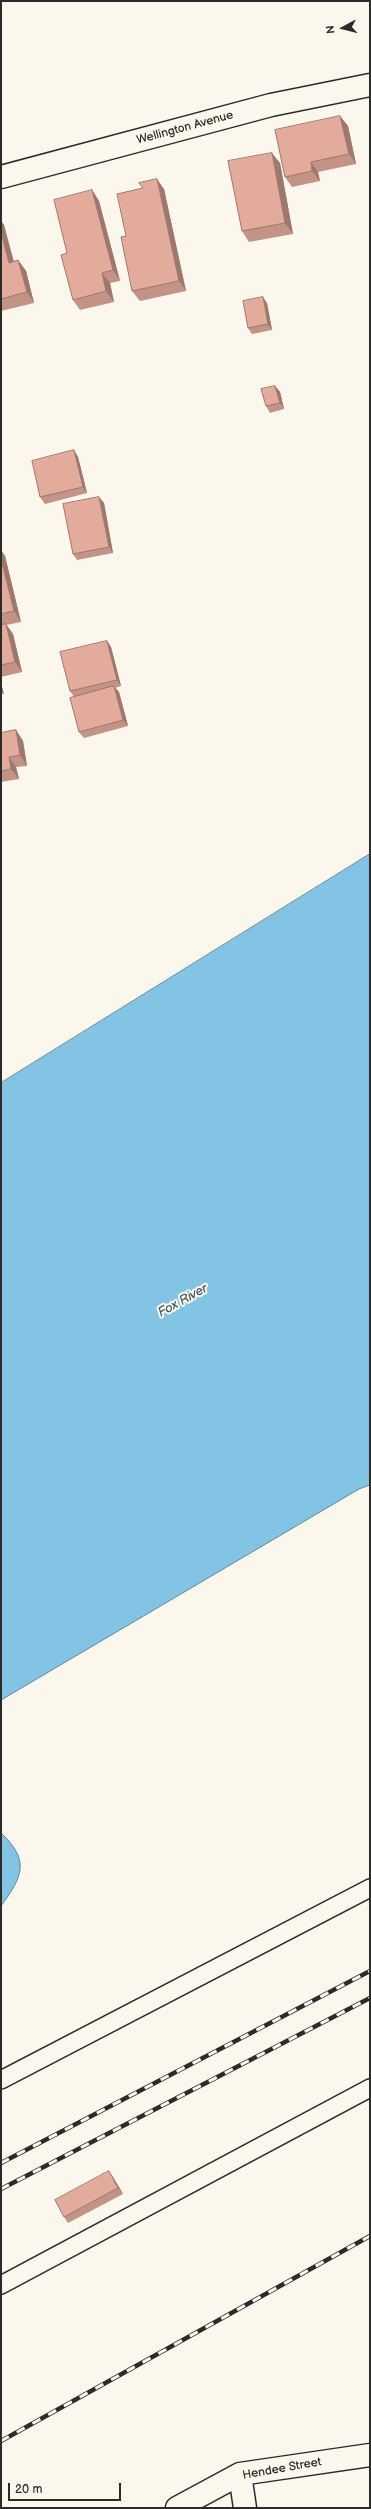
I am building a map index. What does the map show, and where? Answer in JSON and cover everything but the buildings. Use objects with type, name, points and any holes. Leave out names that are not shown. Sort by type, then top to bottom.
[{"type":"street","name":"Wellington Avenue","points":[[1,177],[271,105],[370,85]]},
{"type":"street","name":"Hendee Street","points":[[177,2508],[240,2474],[370,2455]]},
{"type":"street","points":[[240,2474],[244,2508]]},
{"type":"lane","points":[[1,2080],[370,1888]]},
{"type":"lane","points":[[1,2285],[370,2088]]},
{"type":"water","name":"Fox River","points":[[370,854],[370,1485],[359,1489],[1,1700],[1,1083]]},
{"type":"water","points":[[1,1833],[17,1852],[20,1861],[20,1869],[14,1886],[1,1906]]},
{"type":"railway","points":[[1,2163],[370,1971]]},
{"type":"railway","points":[[1,2189],[370,1998]]},
{"type":"railway","points":[[1,2441],[370,2236]]}]
